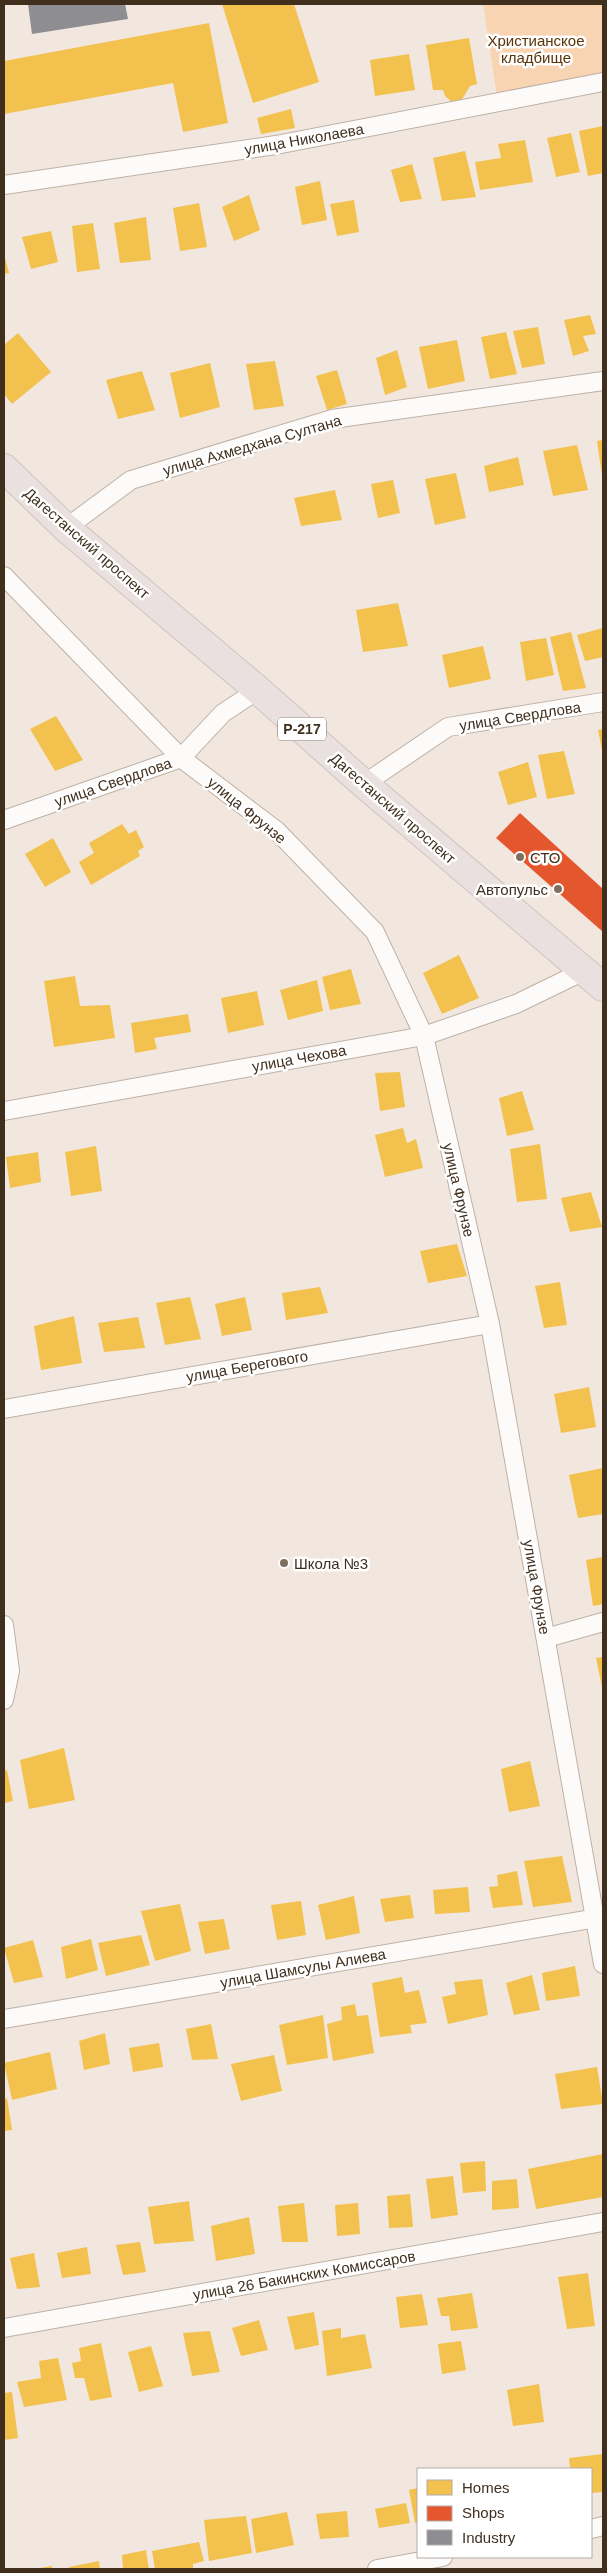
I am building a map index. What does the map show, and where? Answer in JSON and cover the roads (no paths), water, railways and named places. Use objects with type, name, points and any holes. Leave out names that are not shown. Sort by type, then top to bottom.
[{"type":"highway","name":"Дагестанский проспект","points":[[4,468],[66,528],[258,690],[364,784],[594,979]]},
{"type":"street","name":"улица Николаева","points":[[4,186],[276,145],[603,82]]},
{"type":"street","name":"улица Ахмедхана Султана","points":[[66,528],[131,480],[332,419],[603,381]]},
{"type":"street","name":"улица Фрунзе","points":[[4,576],[181,758],[277,831],[375,932],[424,1036],[490,1324],[546,1638],[599,1917],[603,1964]]},
{"type":"street","name":"улица Свердлова","points":[[4,820],[181,758],[223,714],[258,690]]},
{"type":"street","name":"улица Свердлова","points":[[364,784],[448,727],[603,702]]},
{"type":"street","name":"улица Чехова","points":[[4,1111],[424,1036],[594,979]]},
{"type":"street","name":"улица Берегового","points":[[4,1409],[490,1324]]},
{"type":"street","points":[[546,1638],[603,1622]]},
{"type":"street","points":[[4,1625],[10,1671],[4,1700]]},
{"type":"street","name":"улица Шамсулы Алиева","points":[[4,2019],[599,1917]]},
{"type":"street","name":"улица 26 Бакинских Комиссаров","points":[[4,2328],[603,2222]]},
{"type":"street","points":[[377,2569],[438,2558]]},
{"type":"place","name":"СТО","points":[[520,857]]},
{"type":"place","name":"Автопульс","points":[[558,889]]},
{"type":"place","name":"Школа №3","points":[[284,1563]]},
{"type":"park label","name":"Христианское кладбище","points":[[536,48]]}]
